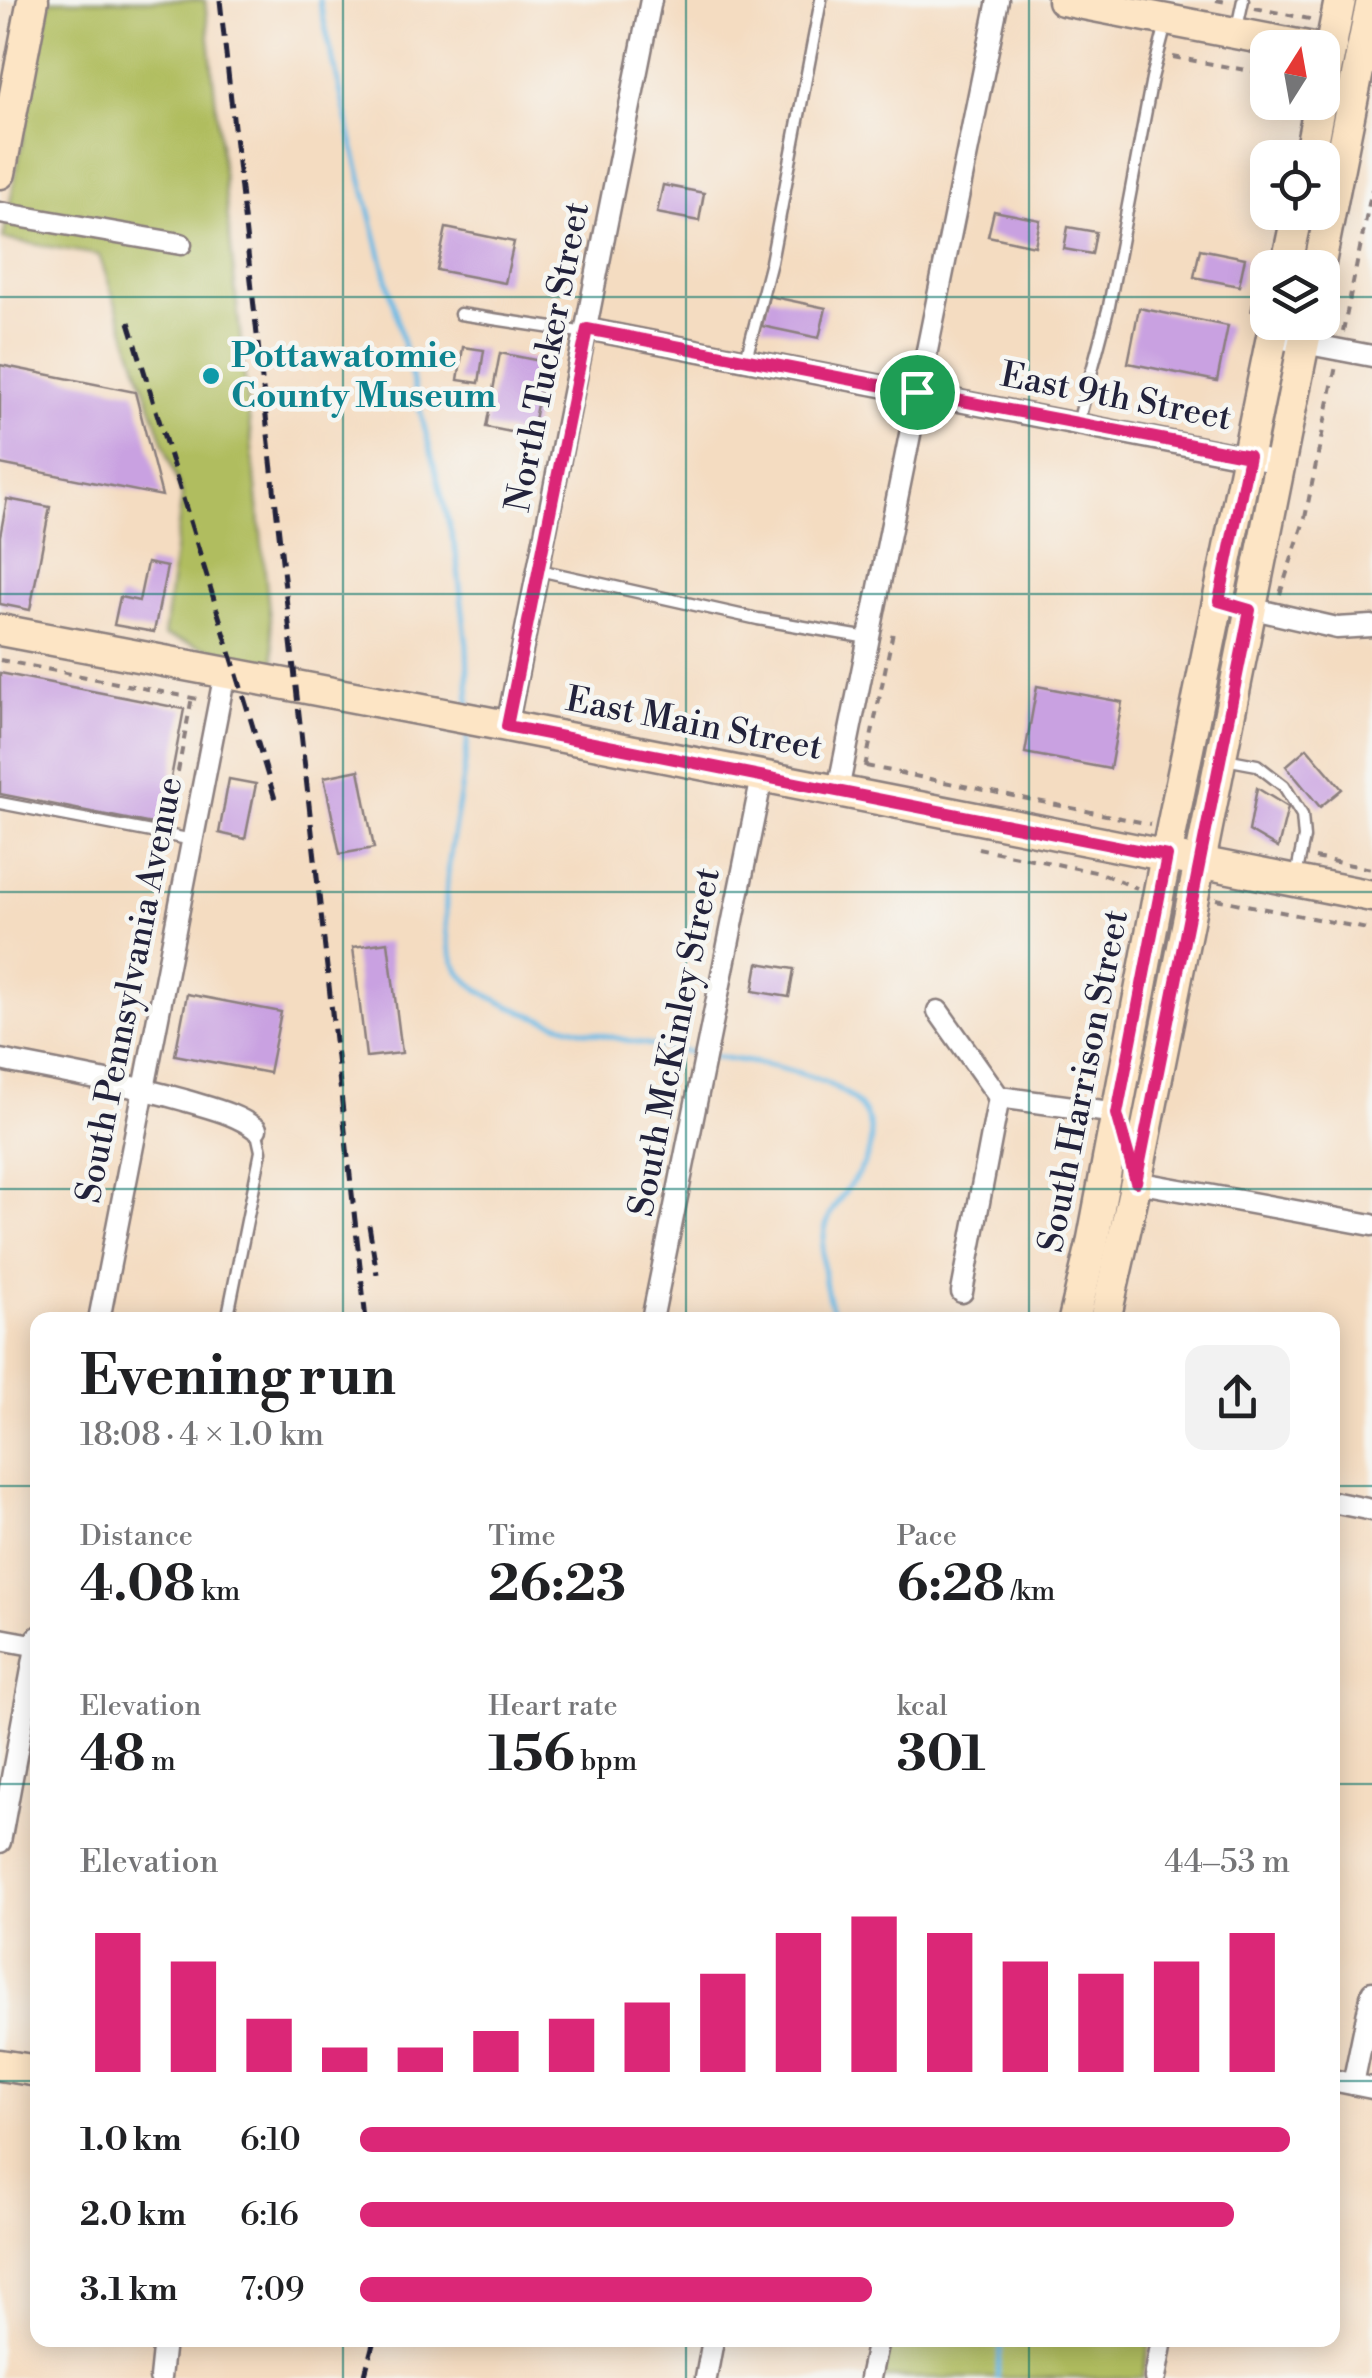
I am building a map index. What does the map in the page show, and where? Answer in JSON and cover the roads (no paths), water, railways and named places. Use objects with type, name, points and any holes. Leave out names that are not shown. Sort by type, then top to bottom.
[{"type":"main road","points":[[2,158],[33,0]]},
{"type":"main road","points":[[1063,0],[1166,13],[1240,13],[1311,30]]},
{"type":"main road","points":[[1323,250],[1367,47],[1372,0]]},
{"type":"main road","points":[[1340,38],[1367,47]]},
{"type":"main road","name":"South Harrison Street","points":[[1076,1312],[1272,340]]},
{"type":"main road","name":"South Harrison Street","points":[[1107,1312],[1305,340]]},
{"type":"main road","name":"East Main Street","points":[[0,630],[205,679],[430,712],[762,776],[854,784],[1170,842],[1199,862],[1298,868],[1372,896]]},
{"type":"main road","points":[[0,2065],[30,2070]]},
{"type":"main road","points":[[0,2086],[30,2089]]},
{"type":"street","name":"North Tucker Street","points":[[503,725],[538,570],[651,0]]},
{"type":"street","points":[[854,784],[868,638],[998,0]]},
{"type":"street","points":[[0,213],[181,244]]},
{"type":"street","name":"East 9th Street","points":[[586,331],[1280,463]]},
{"type":"street","points":[[1326,340],[1372,356]]},
{"type":"street","points":[[1219,601],[1337,628],[1372,626]]},
{"type":"street","name":"South Pennsylvania Avenue","points":[[101,1312],[219,704],[205,679]]},
{"type":"street","name":"South McKinley Street","points":[[654,1312],[762,776]]},
{"type":"street","points":[[938,1011],[999,1096],[1117,1114],[1136,1182],[1372,1225]]},
{"type":"street","points":[[0,1060],[144,1089],[243,1119],[256,1129]]},
{"type":"street","points":[[962,1292],[999,1096]]},
{"type":"street","points":[[1340,1504],[1372,1510]]},
{"type":"street","points":[[0,1640],[30,1642]]},
{"type":"street","points":[[0,1842],[30,1681]]},
{"type":"street","points":[[1353,2084],[1372,1992]]},
{"type":"street","points":[[160,2378],[163,2347]]},
{"type":"street","points":[[706,2378],[713,2347]]},
{"type":"street","points":[[870,2378],[877,2347]]},
{"type":"street","points":[[1155,2378],[1161,2347]]},
{"type":"lane","points":[[746,359],[771,262],[820,0]]},
{"type":"lane","points":[[1078,423],[1109,306],[1166,13]]},
{"type":"lane","points":[[460,314],[586,331]]},
{"type":"lane","points":[[538,570],[758,619],[868,638]]},
{"type":"lane","points":[[1219,758],[1258,765],[1284,786],[1302,816],[1304,838],[1298,868]]},
{"type":"lane","points":[[0,803],[193,840]]},
{"type":"lane","points":[[230,1312],[261,1151],[256,1129]]},
{"type":"waterway","points":[[319,0],[456,552],[467,646],[469,710]]},
{"type":"waterway","points":[[468,731],[446,904],[448,939],[459,971],[503,1004],[535,1016],[607,1036],[700,1054]]},
{"type":"waterway","points":[[711,1056],[761,1064],[819,1080],[844,1092],[862,1109],[870,1130],[867,1157],[833,1210],[823,1241],[824,1276],[833,1312]]},
{"type":"waterway","points":[[997,2378],[1001,2347]]},
{"type":"railway","points":[[220,0],[365,1312]]},
{"type":"railway","points":[[129,322],[275,799]]},
{"type":"railway","points":[[369,1225],[377,1274]]},
{"type":"railway","points":[[364,2378],[372,2347]]},
{"type":"place","name":"Pottawatomie County Museum","points":[[211,376]]}]
